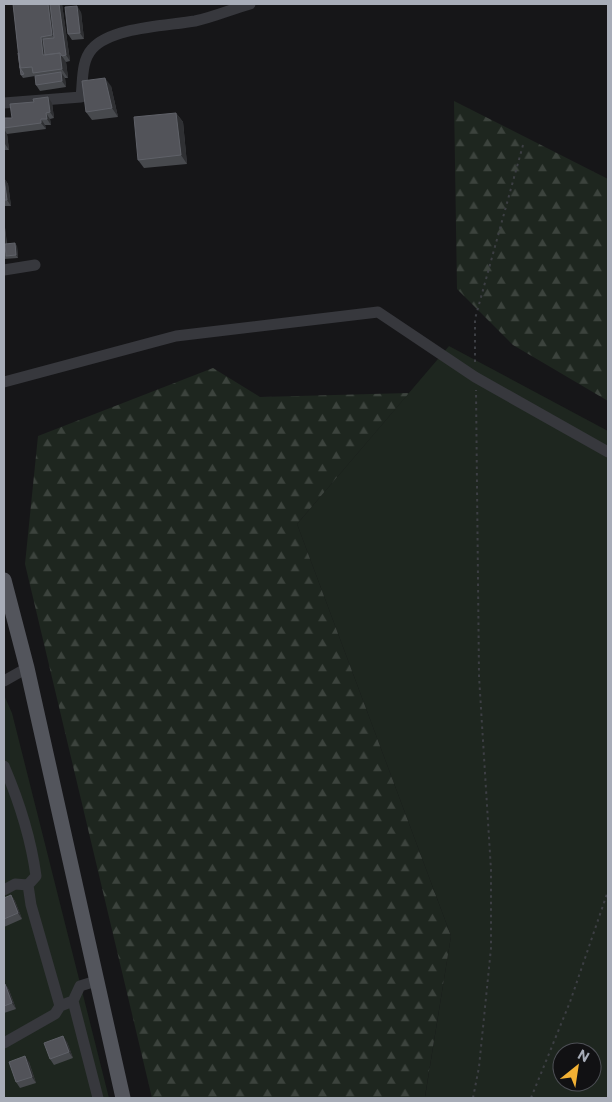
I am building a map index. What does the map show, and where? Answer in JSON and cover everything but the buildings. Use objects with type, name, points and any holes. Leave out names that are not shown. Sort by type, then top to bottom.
[{"type":"main road","points":[[4,580],[26,668],[123,1098]]},
{"type":"street","points":[[4,103],[81,97],[86,57],[93,47],[104,40],[136,30],[196,20],[250,4]]},
{"type":"street","points":[[4,270],[35,266]]},
{"type":"street","points":[[4,382],[176,336],[378,312],[475,377],[608,452]]},
{"type":"street","points":[[4,681],[26,668]]},
{"type":"street","points":[[4,766],[12,785],[33,855],[36,876],[28,885]]},
{"type":"street","points":[[4,890],[15,884],[28,885]]},
{"type":"street","points":[[28,885],[31,905],[60,1006]]},
{"type":"street","points":[[96,981],[80,986],[73,1001],[98,1098]]},
{"type":"street","points":[[4,1043],[55,1014],[60,1006],[73,1001]]},
{"type":"path","points":[[473,1098],[479,1066],[491,948],[491,870],[479,676],[475,319],[523,145]]},
{"type":"path","points":[[531,1098],[570,1002],[608,892]]},
{"type":"green space","points":[[454,101],[608,179],[608,401],[513,345],[457,289]]},
{"type":"green space","points":[[449,346],[608,431],[608,1098],[425,1097],[451,936],[297,524]]},
{"type":"green space","points":[[213,368],[260,397],[409,393],[297,524],[451,936],[425,1096],[429,1098],[152,1098],[25,564],[38,436]]},
{"type":"green space","points":[[4,695],[12,713],[109,1098],[4,1098]]}]
